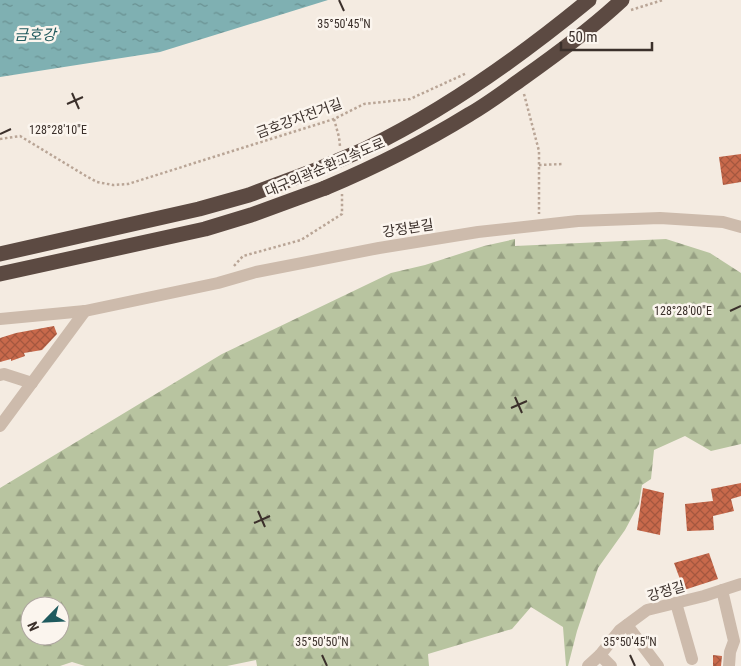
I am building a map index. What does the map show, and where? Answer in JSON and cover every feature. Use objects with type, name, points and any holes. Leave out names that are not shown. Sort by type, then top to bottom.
[{"type":"highway","name":"대구외곽순환고속도로","points":[[0,254],[199,209],[249,195],[321,168],[367,148],[462,94],[517,56],[590,0]]},
{"type":"highway","name":"대구외곽순환고속도로","points":[[0,274],[205,229],[251,215],[368,170],[412,148],[472,113],[548,60],[606,15],[624,6]]},
{"type":"street","name":"강정본길","points":[[0,318],[85,311],[218,283],[256,272],[379,248],[478,232],[578,221],[660,218],[723,222],[741,227]]},
{"type":"street","points":[[0,426],[85,311]]},
{"type":"street","points":[[0,375],[4,374],[32,383]]},
{"type":"street","name":"강정길","points":[[588,666],[602,661],[620,630],[647,610],[741,584]]},
{"type":"street","points":[[722,590],[734,641],[730,652],[729,666]]},
{"type":"street","points":[[676,603],[692,658]]},
{"type":"street","points":[[627,625],[658,666]]},
{"type":"street","points":[[602,661],[612,666]]},
{"type":"path","points":[[624,6],[663,0]]},
{"type":"path","name":"금호강자전거길","points":[[0,139],[20,136],[98,182],[113,185],[128,184],[334,119],[364,104],[410,99],[471,71]]},
{"type":"path","points":[[524,94],[539,151],[539,225]]},
{"type":"path","points":[[334,119],[340,146]]},
{"type":"path","points":[[539,165],[563,164]]},
{"type":"path","points":[[218,283],[243,256],[301,240],[342,214],[342,194]]},
{"type":"green space","points":[[515,239],[515,246],[666,239],[710,253],[741,273],[741,444],[711,451],[685,436],[654,450],[651,479],[642,485],[639,504],[625,530],[598,568],[577,631],[568,666],[566,666],[563,627],[531,607],[512,629],[428,654],[429,666],[257,666],[256,660],[227,666],[85,666],[72,662],[60,666],[0,666],[0,488],[222,354],[391,273],[425,265],[484,246]]},
{"type":"water","name":"금호강","points":[[0,0],[328,0],[160,52],[0,77]]},
{"type":"building","points":[[741,154],[741,182],[723,185],[719,157]]},
{"type":"building","points":[[54,326],[57,334],[42,350],[24,353],[25,356],[11,361],[11,359],[0,362],[0,338]]},
{"type":"building","points":[[741,483],[741,496],[731,499],[734,511],[713,516],[714,530],[687,531],[685,504],[713,501],[711,489]]},
{"type":"building","points":[[643,488],[664,493],[660,535],[637,530]]},
{"type":"building","points":[[709,553],[718,579],[684,590],[674,563]]},
{"type":"building","points":[[713,655],[722,656],[721,666],[713,666]]}]
